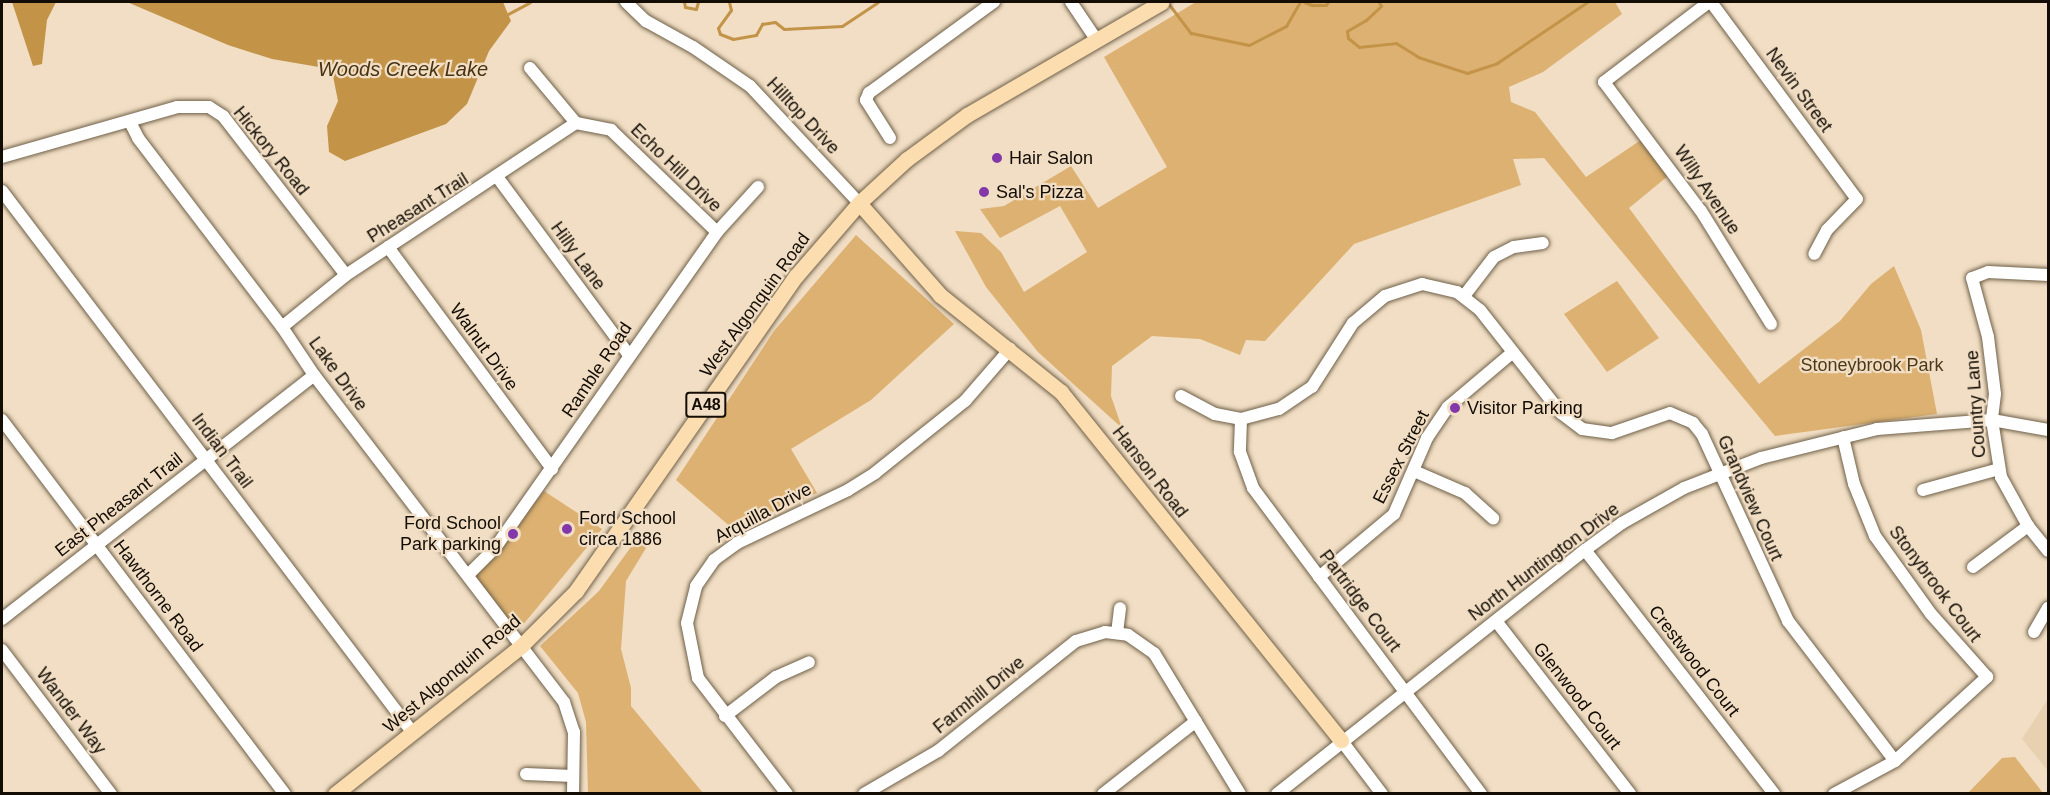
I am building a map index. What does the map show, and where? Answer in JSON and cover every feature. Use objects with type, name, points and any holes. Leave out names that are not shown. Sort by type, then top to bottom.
[{"type":"main road","name":"West Algonquin Road","points":[[335,794],[522,645],[588,575],[796,276],[859,203],[907,159],[967,115],[1162,2]]},
{"type":"main road","name":"Hanson Road","points":[[859,203],[940,295],[1060,392],[1341,740]]},
{"type":"street","name":"Hilltop Drive","points":[[626,2],[646,21],[701,52],[750,86],[773,107],[859,203]]},
{"type":"street","points":[[890,138],[866,100],[869,93],[994,2]]},
{"type":"street","points":[[1071,2],[1096,39]]},
{"type":"street","name":"Willy Avenue","points":[[1710,2],[1604,82],[1688,193],[1771,324]]},
{"type":"street","name":"Nevin Street","points":[[1710,2],[1857,199],[1827,230],[1814,254]]},
{"type":"street","points":[[530,68],[576,123]]},
{"type":"street","name":"Hickory Road","points":[[2,157],[177,107],[209,107],[223,116],[346,275]]},
{"type":"street","name":"Lake Drive","points":[[130,122],[138,138],[282,327],[314,375],[564,702],[574,732],[573,794]]},
{"type":"street","name":"Pheasant Trail","points":[[282,327],[346,275],[498,178],[576,123]]},
{"type":"street","name":"Echo Hill Drive","points":[[576,123],[611,130],[717,231]]},
{"type":"street","name":"Hilly Lane","points":[[498,178],[629,355]]},
{"type":"street","name":"Ramble Road","points":[[468,575],[495,548],[717,231],[758,186]]},
{"type":"street","name":"Indian Trail","points":[[2,191],[413,733]]},
{"type":"street","points":[[1464,296],[1494,257],[1514,247],[1543,243]]},
{"type":"street","name":"Walnut Drive","points":[[388,247],[552,469]]},
{"type":"street","name":"Country Lane","points":[[2046,543],[2028,526],[1999,469],[1992,420],[1995,393],[1989,337],[1972,278],[1988,272],[2049,275]]},
{"type":"street","name":"Grandview Court","points":[[1180,396],[1215,414],[1241,419],[1279,409],[1305,394],[1353,323],[1385,296],[1422,284],[1441,286],[1464,296],[1574,425],[1591,432],[1612,433],[1655,415],[1670,413],[1684,417],[1702,434],[1788,621],[1895,761]]},
{"type":"street","name":"Arquilla Drive","points":[[787,794],[698,678],[687,633],[696,586],[714,560],[737,543],[848,490],[875,472],[965,401],[1010,350]]},
{"type":"street","name":"Essex Street","points":[[1319,577],[1394,514],[1427,438],[1448,407],[1513,352]]},
{"type":"street","name":"East Pheasant Trail","points":[[2,619],[314,375]]},
{"type":"street","name":"Partridge Court","points":[[1241,419],[1240,452],[1253,488],[1319,577],[1356,622],[1403,691],[1480,794]]},
{"type":"street","name":"Hawthorne Road","points":[[2,420],[285,794]]},
{"type":"street","name":"North Huntington Drive","points":[[1277,794],[1403,691],[1622,523],[1718,473],[1877,429],[1992,420],[2049,430]]},
{"type":"street","name":"Stonybrook Court","points":[[1843,437],[1854,484],[1875,536],[1934,618],[1987,677],[1895,761]]},
{"type":"street","points":[[1923,490],[1999,469]]},
{"type":"street","points":[[1414,471],[1465,493],[1493,518]]},
{"type":"street","points":[[1973,567],[2028,526]]},
{"type":"street","name":"Crestwood Court","points":[[1585,550],[1774,794]]},
{"type":"street","points":[[1120,608],[1117,633],[1137,640],[1154,653],[1240,794]]},
{"type":"street","points":[[2034,632],[2049,608]]},
{"type":"street","name":"Glenwood Court","points":[[1496,621],[1630,794]]},
{"type":"street","name":"Farmhill Drive","points":[[864,794],[938,751],[1076,641],[1095,634],[1117,633]]},
{"type":"street","name":"Wander Way","points":[[2,650],[111,794]]},
{"type":"street","points":[[725,716],[776,677],[809,662]]},
{"type":"street","points":[[1102,794],[1196,721]]},
{"type":"street","name":"Hanson Road","points":[[1341,740],[1382,794]]},
{"type":"street","points":[[1834,794],[1895,761]]},
{"type":"street","points":[[526,774],[573,776]]},
{"type":"shaded area","points":[[2048,699],[2048,771],[2022,739]]},
{"type":"green space","name":"Stoneybrook Park","points":[[1196,2],[1615,2],[1622,14],[1543,72],[1509,87],[1511,102],[1535,112],[1586,177],[1641,140],[1668,176],[1629,208],[1759,384],[1840,321],[1871,284],[1894,266],[1921,330],[1937,414],[1775,436],[1544,158],[1513,159],[1521,185],[1354,244],[1265,341],[1246,340],[1240,355],[1200,339],[1152,336],[1112,366],[1111,396],[1122,428],[1038,352],[986,287],[955,231],[981,233],[1001,252],[1024,292],[1087,252],[1060,206],[1000,238],[980,209],[1004,206],[1071,166],[1098,208],[1167,167],[1104,57]]},
{"type":"green space","points":[[856,235],[954,324],[871,400],[791,449],[817,493],[733,529],[676,480],[774,331]]},
{"type":"green space","points":[[1617,281],[1659,338],[1607,372],[1564,314]]},
{"type":"green space","points":[[544,491],[602,529],[522,626],[512,625],[475,577]]},
{"type":"green space","points":[[636,540],[646,548],[626,581],[621,649],[631,688],[631,706],[703,793],[588,793],[586,722],[578,693],[540,646],[599,591]]},
{"type":"green space","points":[[2015,757],[2043,793],[1968,793],[2002,758]]},
{"type":"water","points":[[12,2],[56,2],[47,20],[42,64],[33,66]]},
{"type":"water","name":"Woods Creek Lake","points":[[127,2],[503,2],[511,21],[489,51],[467,104],[446,124],[345,161],[329,152],[327,126],[338,101],[333,76],[319,67],[272,59],[228,45]]},
{"type":"waterway","points":[[506,15],[530,2]]},
{"type":"waterway","points":[[684,2],[685,7],[696,9],[698,2]]},
{"type":"waterway","points":[[729,2],[731,10],[718,28],[720,34],[733,39],[756,35],[762,24],[775,22],[784,29],[842,26],[878,2]]},
{"type":"waterway","points":[[1168,3],[1191,33],[1249,45],[1286,26],[1300,2]]},
{"type":"waterway","points":[[1304,2],[1312,5],[1326,5],[1328,2]]},
{"type":"waterway","points":[[1379,2],[1381,6],[1366,20],[1347,31],[1348,38],[1359,47],[1396,43],[1418,57],[1467,73],[1497,63],[1587,2]]},
{"type":"place","name":"Hair Salon","points":[[997,158]]},
{"type":"place","name":"Sal's Pizza","points":[[984,192]]},
{"type":"place","name":"Visitor Parking","points":[[1455,408]]},
{"type":"place","name":"Ford School circa 1886","points":[[567,529]]},
{"type":"place","name":"Ford School Park parking","points":[[513,534]]}]
